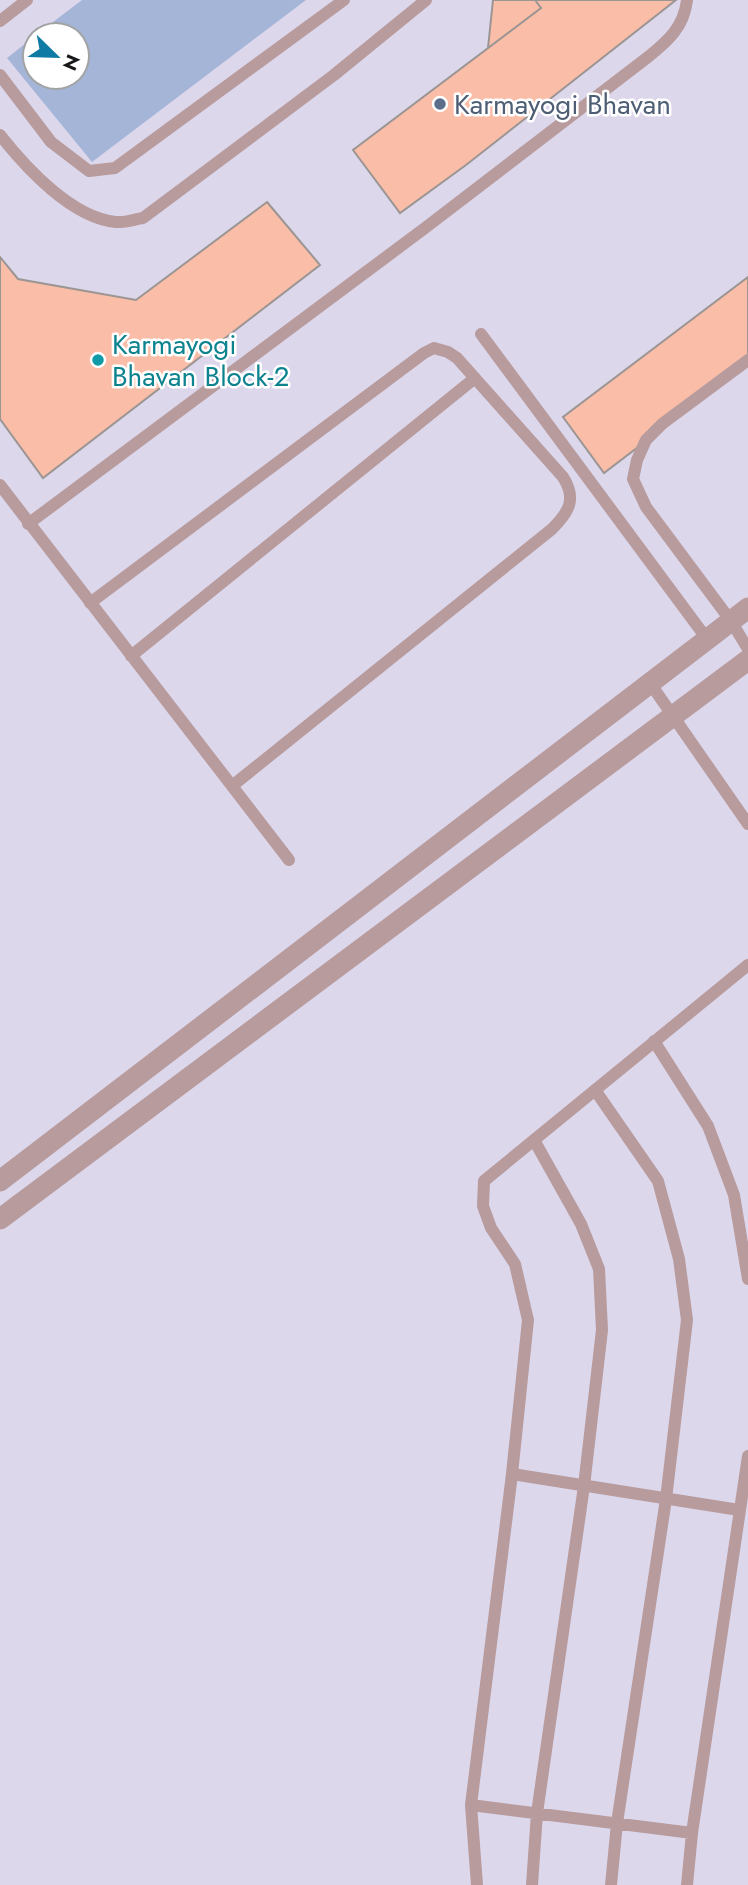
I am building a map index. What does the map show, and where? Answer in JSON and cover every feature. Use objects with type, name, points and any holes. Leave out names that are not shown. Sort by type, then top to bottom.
[{"type":"street","points":[[0,1181],[740,615]]},
{"type":"street","points":[[0,1219],[748,660]]},
{"type":"lane","points":[[0,21],[27,0]]},
{"type":"lane","points":[[0,75],[51,142],[89,171],[115,167],[344,0]]},
{"type":"lane","points":[[0,135],[38,177],[66,201],[92,216],[118,222],[143,218],[334,75],[426,0]]},
{"type":"lane","points":[[28,524],[425,228],[672,38],[686,15],[687,0]]},
{"type":"lane","points":[[481,334],[706,639]]},
{"type":"lane","points":[[90,604],[434,348],[457,358],[563,477],[570,488],[571,502],[565,516],[232,786]]},
{"type":"lane","points":[[748,360],[662,424],[646,440],[637,460],[633,480],[646,507],[740,615],[748,649]]},
{"type":"lane","points":[[131,656],[475,378]]},
{"type":"lane","points":[[0,485],[289,860]]},
{"type":"lane","points":[[650,683],[748,824]]},
{"type":"lane","points":[[477,1885],[471,1805],[528,1320],[515,1264],[491,1228],[483,1206],[485,1181],[748,965]]},
{"type":"lane","points":[[654,1041],[708,1126],[734,1195],[748,1279]]},
{"type":"lane","points":[[595,1090],[658,1181],[679,1259],[687,1320],[666,1499],[617,1823],[611,1885]]},
{"type":"lane","points":[[532,1885],[537,1813],[584,1486],[603,1330],[599,1269],[582,1224],[534,1140]]},
{"type":"lane","points":[[687,1885],[692,1833],[748,1456]]},
{"type":"lane","points":[[512,1474],[739,1510]]},
{"type":"lane","points":[[471,1805],[692,1833]]},
{"type":"shaded area","points":[[0,0],[748,0],[748,1885],[0,1885]]},
{"type":"shaded area","points":[[82,0],[306,0],[92,162],[34,91],[91,91],[91,21],[54,21]]},
{"type":"shaded area","points":[[21,47],[21,75],[7,58]]},
{"type":"building","points":[[493,0],[535,0],[541,8],[488,48]]},
{"type":"building","points":[[535,0],[676,0],[466,165],[400,213],[353,150],[541,8]]},
{"type":"building","name":"Karmayogi Bhavan Block-2","points":[[267,202],[320,265],[43,478],[0,419],[0,257],[18,279],[136,300]]},
{"type":"building","points":[[748,277],[748,363],[604,473],[563,417]]},
{"type":"place","name":"Karmayogi Bhavan","points":[[440,104]]},
{"type":"place","name":"Karmayogi Bhavan Block-2","points":[[98,360]]}]
